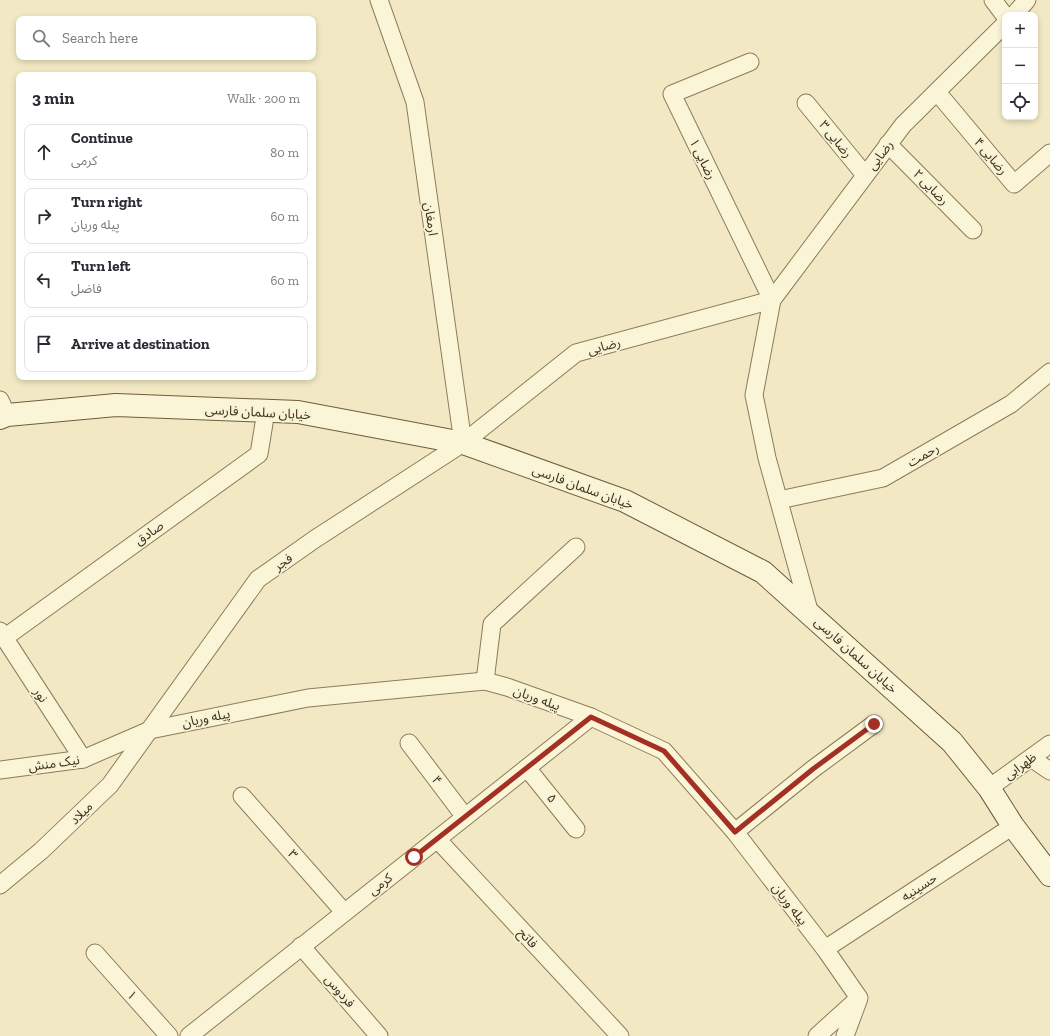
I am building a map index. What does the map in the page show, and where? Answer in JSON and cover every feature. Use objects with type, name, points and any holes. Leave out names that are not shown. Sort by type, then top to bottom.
[{"type":"main road","name":"خیابان سلمان فارسی","points":[[2,411],[116,405],[298,412],[463,443],[625,501],[763,572],[952,742],[989,788],[1013,826],[1050,875]]},
{"type":"street","name":"ارمغان","points":[[379,0],[415,102],[463,443]]},
{"type":"street","points":[[993,0],[1002,12]]},
{"type":"street","points":[[1017,12],[1028,0]]},
{"type":"street","name":"رضایی","points":[[810,614],[779,500],[754,395],[772,300],[902,125],[1002,27]]},
{"type":"street","name":"رضایی ۱","points":[[750,62],[672,94],[772,300]]},
{"type":"street","name":"رضایی ۴","points":[[937,92],[1014,184],[1050,153]]},
{"type":"street","name":"رضایی ۳","points":[[806,103],[865,175]]},
{"type":"street","name":"رضایی ۲","points":[[888,144],[973,230]]},
{"type":"street","name":"رضایی","points":[[463,443],[576,353],[772,300]]},
{"type":"street","name":"رحمت","points":[[779,500],[884,478],[1011,404],[1050,372]]},
{"type":"street","name":"صادق","points":[[2,634],[260,454],[266,411]]},
{"type":"street","name":"فجر","points":[[150,730],[258,579],[315,539],[463,443]]},
{"type":"street","points":[[485,681],[492,624],[576,547]]},
{"type":"street","name":"نور","points":[[2,634],[83,759]]},
{"type":"street","name":"پیله وریان","points":[[150,730],[308,698],[485,681],[507,687],[591,717],[664,751],[735,832],[825,949],[860,998]]},
{"type":"street","name":"کرمی","points":[[189,1036],[591,717]]},
{"type":"street","points":[[735,832],[813,769],[874,724]]},
{"type":"street","name":"نیک منش","points":[[0,770],[83,759],[150,730]]},
{"type":"street","name":"میلاد","points":[[0,885],[41,851],[110,785],[150,730]]},
{"type":"street","name":"۴","points":[[409,743],[465,817]]},
{"type":"street","name":"ظهرابی","points":[[989,788],[1050,744]]},
{"type":"street","points":[[1031,758],[1050,771]]},
{"type":"street","name":"۵","points":[[527,768],[576,829]]},
{"type":"street","name":"۳","points":[[242,796],[344,912]]},
{"type":"street","name":"حسینیه","points":[[825,949],[1013,826]]},
{"type":"street","name":"فاتح","points":[[436,839],[620,1036]]},
{"type":"street","name":"فردوس","points":[[301,946],[379,1036]]},
{"type":"street","name":"۱","points":[[95,953],[169,1036]]},
{"type":"street","points":[[817,1036],[860,998]]},
{"type":"street","points":[[845,1036],[860,998]]},
{"type":"route","points":[[414,857],[591,717],[664,751],[735,832],[813,769],[874,724]]}]
